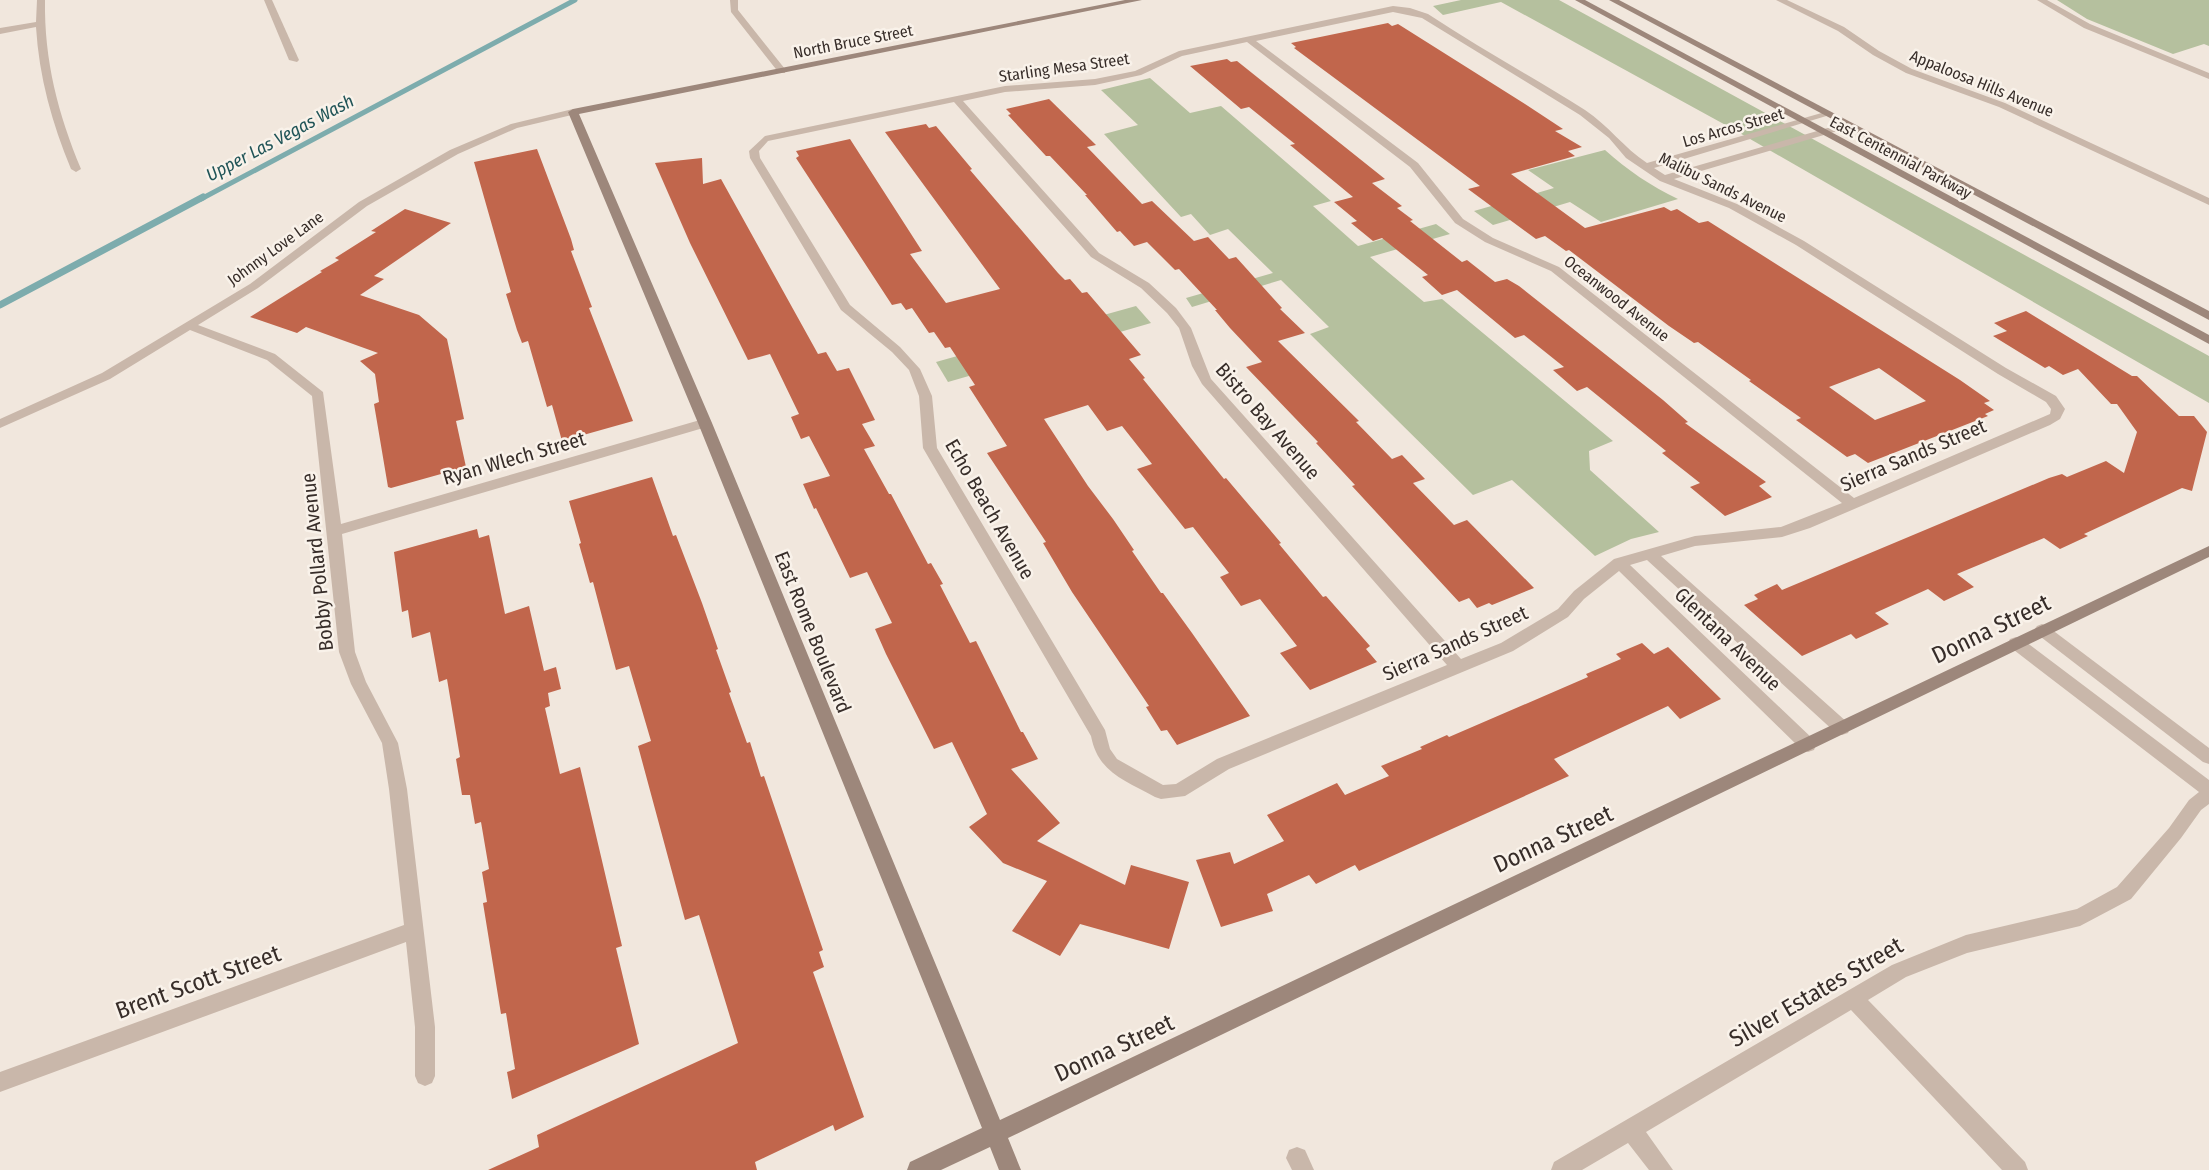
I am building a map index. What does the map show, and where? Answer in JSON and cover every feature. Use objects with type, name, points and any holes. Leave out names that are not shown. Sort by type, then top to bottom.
[{"type":"street","points":[[41,0],[43,60],[51,99],[65,144],[76,169]]},
{"type":"street","points":[[268,0],[294,60]]},
{"type":"street","points":[[734,0],[734,10],[782,71]]},
{"type":"street","name":"North Bruce Street","points":[[573,112],[1138,0]]},
{"type":"street","name":"East Centennial Parkway","points":[[1580,0],[2209,340]]},
{"type":"street","name":"East Centennial Parkway","points":[[1613,0],[2209,316]]},
{"type":"street","name":"Appaloosa Hills Avenue","points":[[1780,0],[1841,29],[1876,53],[1909,71],[2002,105],[2209,202]]},
{"type":"street","points":[[2041,0],[2087,26],[2209,76]]},
{"type":"street","name":"Starling Mesa Street","points":[[758,144],[765,140],[1005,89],[1095,82],[1138,73],[1179,54],[1384,10],[1408,10]]},
{"type":"street","name":"Malibu Sands Avenue","points":[[1408,10],[1428,17],[1434,23],[1583,113],[1602,127],[1630,156],[1664,179],[1733,206],[1791,238],[2002,371],[2051,399],[2058,409]]},
{"type":"street","points":[[0,31],[40,24]]},
{"type":"street","name":"Oceanwood Avenue","points":[[1248,39],[1414,165],[1459,221],[1489,240],[1555,269],[1852,503]]},
{"type":"street","name":"Bistro Bay Avenue","points":[[957,100],[1095,255],[1108,266],[1141,283],[1179,319],[1188,333],[1193,345],[1194,358],[1206,381],[1458,667]]},
{"type":"street","name":"Johnny Love Lane","points":[[0,424],[88,385],[190,326],[274,272],[363,204],[434,163],[482,138],[537,119],[573,112]]},
{"type":"street","name":"East Rome Boulevard","points":[[573,112],[705,423],[1010,1170]]},
{"type":"street","name":"Los Arcos Street","points":[[1645,167],[1828,114]]},
{"type":"street","name":"Los Arcos Street","points":[[1664,179],[1848,125]]},
{"type":"street","name":"Echo Beach Avenue","points":[[758,144],[754,151],[755,158],[845,307],[905,359],[920,378],[929,413],[930,448],[1099,735],[1102,750],[1111,764],[1127,775]]},
{"type":"street","name":"Bobby Pollard Avenue","points":[[190,326],[272,357],[318,395],[346,652],[359,684],[390,743],[398,789],[426,1027],[425,1076]]},
{"type":"street","name":"Sierra Sands Street","points":[[1127,775],[1161,792],[1179,791],[1223,764],[1507,647],[1563,614],[1579,595],[1619,563],[1695,541],[1782,532],[2045,422],[2055,416],[2058,409]]},
{"type":"street","name":"Ryan Wlech Street","points":[[334,531],[705,423]]},
{"type":"street","name":"Donna Street","points":[[918,1170],[2209,551]]},
{"type":"street","name":"Glentana Avenue","points":[[1650,555],[1842,728]]},
{"type":"street","name":"Glentana Avenue","points":[[1619,563],[1808,745]]},
{"type":"street","points":[[2042,630],[2209,757]]},
{"type":"street","points":[[2016,643],[2209,792]]},
{"type":"street","points":[[2119,723],[2144,708]]},
{"type":"street","name":"Silver Estates Street","points":[[1562,1170],[1899,971],[1966,944],[2080,917],[2124,893],[2175,833],[2195,805],[2209,792]]},
{"type":"street","name":"Brent Scott Street","points":[[0,1082],[414,930]]},
{"type":"street","points":[[1853,998],[2017,1170]]},
{"type":"street","points":[[1630,1129],[1662,1170]]},
{"type":"green space","points":[[1461,0],[1559,0],[2209,356],[2209,403],[1731,128],[1501,2],[1443,15],[1433,6]]},
{"type":"green space","points":[[2057,0],[2209,0],[2209,46],[2204,44],[2173,54],[2087,19]]},
{"type":"green space","points":[[1150,78],[1190,113],[1221,106],[1331,201],[1313,206],[1358,246],[1436,224],[1450,234],[1370,257],[1424,302],[1442,299],[1613,441],[1589,451],[1590,470],[1659,532],[1631,539],[1595,556],[1512,480],[1473,495],[1310,334],[1329,327],[1281,280],[1192,307],[1186,298],[1273,273],[1228,229],[1210,235],[1191,214],[1181,217],[1104,134],[1138,125],[1101,90]]},
{"type":"green space","points":[[1605,150],[1640,177],[1678,199],[1601,222],[1570,202],[1493,225],[1474,211],[1554,188],[1528,170]]},
{"type":"green space","points":[[1136,306],[1151,323],[948,382],[936,362]]},
{"type":"building","points":[[1388,23],[1392,26],[1398,24],[1563,129],[1555,131],[1582,147],[1568,151],[1575,156],[1511,174],[1585,228],[1664,207],[1671,211],[1677,209],[1699,223],[1708,221],[1960,380],[1990,401],[1984,403],[1994,410],[1985,414],[1988,416],[1868,463],[1855,454],[1847,457],[1796,420],[1801,418],[1749,381],[1751,380],[1698,342],[1694,343],[1669,326],[1569,250],[1566,251],[1545,236],[1536,239],[1468,189],[1480,186],[1294,48],[1296,47],[1291,43]],"holes":[[[1879,368],[1926,401],[1875,420],[1829,387]]]},
{"type":"building","points":[[1227,59],[1231,62],[1237,61],[1385,179],[1372,183],[1402,206],[1397,208],[1413,220],[1410,221],[1462,262],[1467,260],[1495,282],[1507,279],[1519,286],[1663,400],[1688,422],[1685,423],[1766,482],[1759,486],[1772,497],[1725,516],[1690,487],[1700,483],[1662,453],[1666,451],[1587,387],[1577,391],[1553,370],[1564,367],[1524,335],[1515,338],[1457,290],[1442,295],[1422,277],[1428,275],[1382,238],[1373,241],[1351,223],[1357,221],[1334,202],[1353,197],[1290,145],[1295,144],[1249,107],[1241,109],[1190,66]]},
{"type":"building","points":[[1049,99],[1096,145],[1087,147],[1142,204],[1152,201],[1194,241],[1208,237],[1229,259],[1236,257],[1282,308],[1280,309],[1305,333],[1278,341],[1359,421],[1356,422],[1392,459],[1402,455],[1425,479],[1413,483],[1454,525],[1467,520],[1534,588],[1492,605],[1489,603],[1477,608],[1469,598],[1459,602],[1352,486],[1355,485],[1316,443],[1318,442],[1246,367],[1262,362],[1215,310],[1217,310],[1179,269],[1175,270],[1147,242],[1134,246],[1120,231],[1117,232],[1085,195],[1087,195],[1008,115],[1011,114],[1006,109]]},
{"type":"building","points":[[926,124],[929,128],[936,126],[972,169],[970,170],[1058,273],[1065,280],[1070,279],[1082,293],[1087,292],[1141,355],[1129,359],[1145,378],[1143,379],[1224,479],[1226,478],[1281,543],[1279,544],[1323,597],[1326,596],[1370,646],[1366,649],[1377,662],[1310,690],[1280,653],[1297,646],[1260,599],[1241,606],[1220,577],[1229,573],[1193,527],[1185,529],[1137,469],[1152,464],[1122,426],[1107,431],[1088,405],[1044,419],[1161,593],[1250,716],[1177,745],[1167,730],[1161,731],[1146,707],[1149,706],[1072,592],[1043,543],[1046,542],[987,453],[1007,446],[969,387],[975,385],[950,347],[945,348],[934,332],[929,333],[912,308],[906,310],[901,303],[892,305],[796,158],[799,156],[796,151],[850,139],[922,251],[910,254],[946,303],[1000,289],[885,132]]},
{"type":"building","points":[[537,149],[571,239],[574,250],[571,251],[592,307],[589,308],[633,421],[562,441],[552,405],[547,407],[528,341],[522,343],[517,330],[506,294],[511,292],[474,162]]},
{"type":"building","points":[[702,158],[703,184],[721,179],[818,354],[826,352],[837,371],[849,368],[875,420],[862,424],[875,446],[864,449],[928,564],[931,563],[943,584],[940,585],[970,643],[976,641],[1021,732],[1038,759],[1011,769],[1060,823],[1037,841],[1125,885],[1131,865],[1189,882],[1169,949],[1080,924],[1060,956],[1012,931],[1047,881],[1003,863],[969,827],[987,814],[952,742],[934,749],[875,629],[892,623],[867,572],[850,578],[816,508],[814,509],[803,484],[830,476],[809,436],[801,439],[791,417],[799,414],[770,354],[748,360],[690,243],[655,163]]},
{"type":"building","points":[[405,209],[451,223],[374,276],[384,279],[360,295],[419,315],[447,339],[464,419],[456,421],[466,467],[391,488],[388,487],[374,404],[379,402],[375,374],[360,361],[378,353],[306,327],[297,333],[250,317],[322,272],[320,271],[339,260],[335,258],[376,232],[371,231]]},
{"type":"building","points":[[2026,311],[2132,376],[2137,376],[2179,416],[2194,416],[2207,432],[2192,491],[2182,488],[2084,534],[2088,536],[2060,549],[2044,538],[1957,574],[1974,587],[1944,601],[1928,589],[1875,613],[1889,624],[1856,639],[1851,634],[1802,656],[1744,605],[1758,599],[1754,595],[1777,584],[1782,590],[2049,478],[2062,474],[2067,477],[2106,461],[2124,473],[2137,432],[2117,404],[2111,404],[2078,369],[2063,375],[2049,366],[2045,368],[1993,336],[2007,331],[1994,323]]},
{"type":"building","points":[[652,477],[673,536],[676,535],[702,603],[731,692],[729,693],[747,743],[750,742],[761,777],[764,776],[823,950],[819,952],[824,967],[813,972],[864,1117],[835,1131],[833,1125],[755,1162],[757,1170],[488,1170],[539,1147],[537,1135],[738,1043],[699,915],[685,920],[638,746],[651,741],[629,666],[616,670],[593,582],[590,583],[579,544],[581,543],[569,501]]},
{"type":"building","points":[[477,529],[479,538],[489,535],[505,614],[529,606],[544,671],[556,667],[561,689],[548,693],[550,706],[545,708],[560,774],[580,767],[622,946],[616,948],[639,1044],[512,1099],[507,1072],[515,1069],[506,1013],[501,1014],[483,903],[487,902],[482,872],[489,869],[481,822],[475,824],[470,795],[462,795],[456,759],[460,757],[447,679],[439,682],[430,632],[412,638],[408,610],[402,612],[394,552]]},
{"type":"building","points":[[1642,643],[1654,654],[1668,647],[1721,699],[1680,719],[1668,706],[1554,759],[1569,776],[1359,871],[1355,865],[1316,884],[1309,875],[1267,894],[1273,911],[1221,927],[1196,860],[1230,852],[1234,864],[1284,841],[1267,815],[1337,783],[1345,795],[1389,776],[1381,766],[1422,749],[1420,747],[1447,735],[1449,737],[1588,677],[1586,674],[1621,659],[1616,654]]},
{"type":"waterway","name":"Upper Las Vegas Wash","points":[[201,199],[575,0]]},
{"type":"waterway","name":"Upper Las Vegas Wash","points":[[0,305],[203,197]]}]
